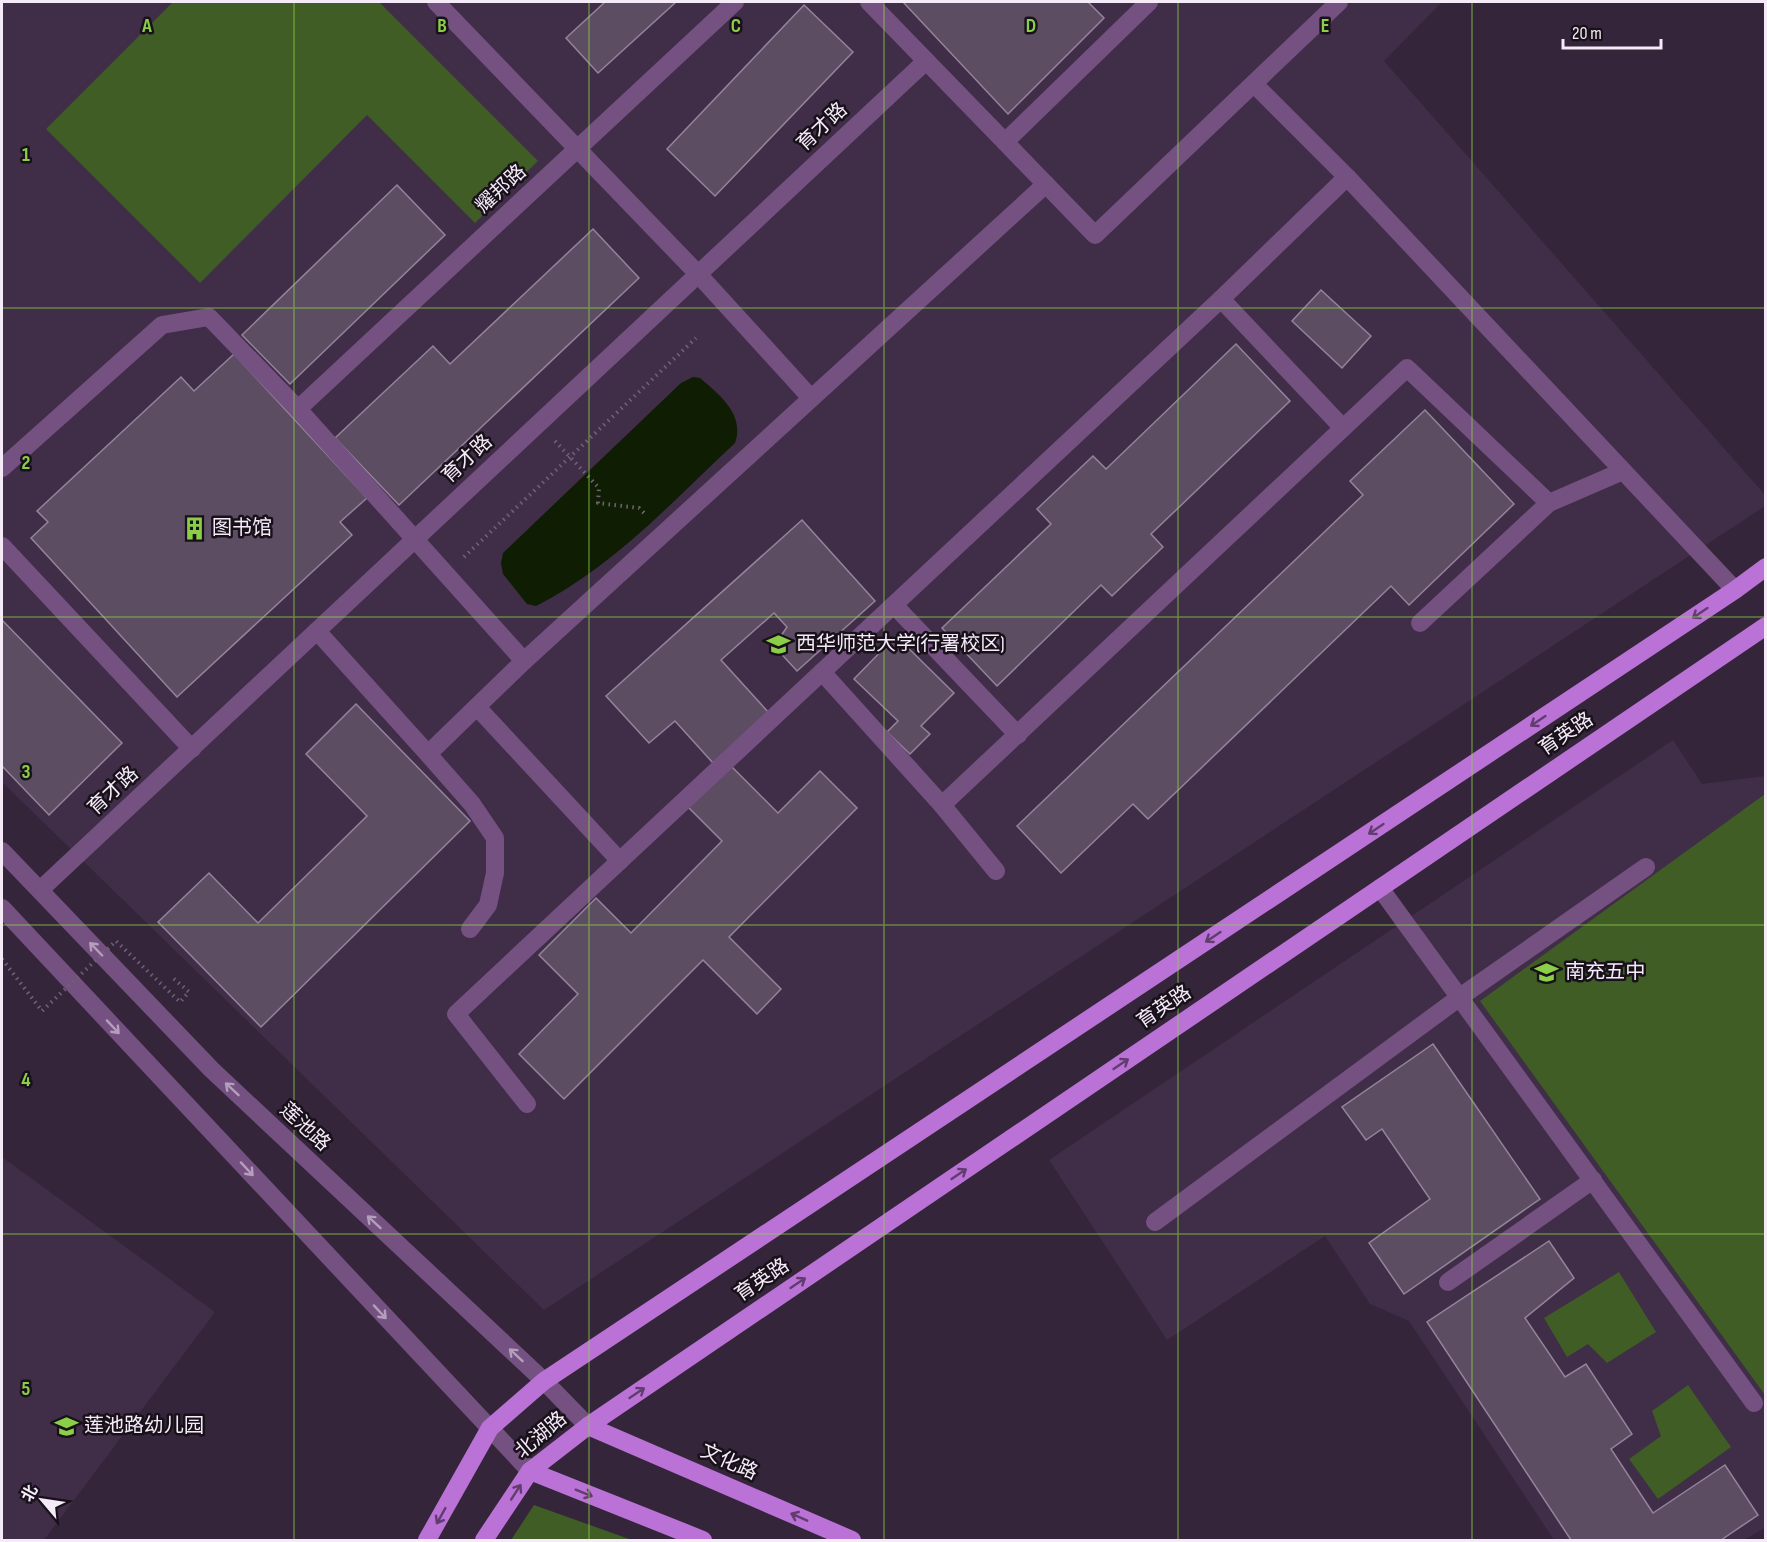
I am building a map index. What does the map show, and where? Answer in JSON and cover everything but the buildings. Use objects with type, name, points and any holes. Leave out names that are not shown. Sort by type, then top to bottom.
[{"type":"main road","name":"北湖路","points":[[427,1540],[490,1428],[544,1381],[1735,591],[1766,567]]},
{"type":"main road","name":"育英路","points":[[588,1426],[1765,626]]},
{"type":"main road","name":"北湖路","points":[[484,1540],[530,1471],[588,1426]]},
{"type":"main road","name":"文化路","points":[[588,1426],[852,1540]]},
{"type":"main road","points":[[530,1471],[703,1540]]},
{"type":"street","points":[[436,2],[698,274],[811,398]]},
{"type":"street","name":"耀邦路","points":[[298,409],[735,2]]},
{"type":"street","points":[[869,2],[1095,235],[1339,2]]},
{"type":"street","points":[[1005,142],[1149,2]]},
{"type":"street","name":"育才路","points":[[40,890],[926,61]]},
{"type":"street","points":[[1254,84],[1347,177],[1735,591]]},
{"type":"street","points":[[527,1104],[456,1014],[1221,298],[1347,177]]},
{"type":"street","points":[[429,754],[524,661],[1046,184]]},
{"type":"street","points":[[1221,298],[1343,428]]},
{"type":"street","points":[[2,468],[162,325],[209,316],[298,409],[524,661]]},
{"type":"street","points":[[942,805],[1407,368],[1549,503]]},
{"type":"street","points":[[1420,623],[1549,503],[1623,471]]},
{"type":"street","points":[[2,546],[192,748]]},
{"type":"street","points":[[894,605],[1018,735]]},
{"type":"street","points":[[317,631],[472,804],[495,838],[495,873],[488,905],[470,929]]},
{"type":"street","points":[[822,672],[942,805],[996,871]]},
{"type":"street","points":[[477,707],[620,861]]},
{"type":"street","name":"莲池路","points":[[2,850],[212,1070],[544,1381],[588,1426]]},
{"type":"street","points":[[1155,1222],[1460,997],[1646,867]]},
{"type":"street","points":[[1380,888],[1754,1403]]},
{"type":"street","points":[[2,908],[530,1471]]},
{"type":"street","points":[[1448,1282],[1593,1180]]},
{"type":"path","points":[[446,574],[696,338]]},
{"type":"path","points":[[539,422],[569,458],[599,488],[598,504],[639,508],[653,523]]},
{"type":"path","points":[[2,959],[42,1011],[116,941],[180,1002],[189,992],[173,978]]},
{"type":"shaded area","name":"西华师范大学(行署校区)","points":[[2,2],[1442,2],[1384,61],[1765,495],[1765,506],[544,1310],[2,782]]},
{"type":"shaded area","points":[[693,377],[700,378],[729,406],[737,423],[735,443],[616,553],[564,590],[536,606],[527,604],[503,574],[501,563],[503,553],[681,383]]},
{"type":"shaded area","name":"南充五中","points":[[1673,740],[1702,784],[1765,776],[1766,1527],[1744,1540],[1554,1540],[1409,1321],[1370,1304],[1325,1236],[1167,1340],[1049,1160]]},
{"type":"shaded area","name":"莲池路幼儿园","points":[[2,1157],[215,1312],[44,1540],[2,1540]]},
{"type":"green space","points":[[173,2],[379,2],[538,161],[475,223],[367,115],[200,283],[46,129]]},
{"type":"green space","points":[[1765,794],[1765,1395],[1480,1001]]},
{"type":"green space","points":[[1619,1272],[1656,1332],[1607,1363],[1588,1344],[1567,1357],[1544,1318]]},
{"type":"green space","points":[[1688,1385],[1731,1447],[1658,1499],[1629,1459],[1661,1436],[1652,1411]]},
{"type":"green space","points":[[534,1505],[632,1540],[511,1540]]},
{"type":"place","name":"图书馆","points":[[194,528]]},
{"type":"place","name":"西华师范大学(行署校区)","points":[[778,644]]},
{"type":"place","name":"南充五中","points":[[1547,972]]},
{"type":"place","name":"莲池路幼儿园","points":[[66,1426]]}]
